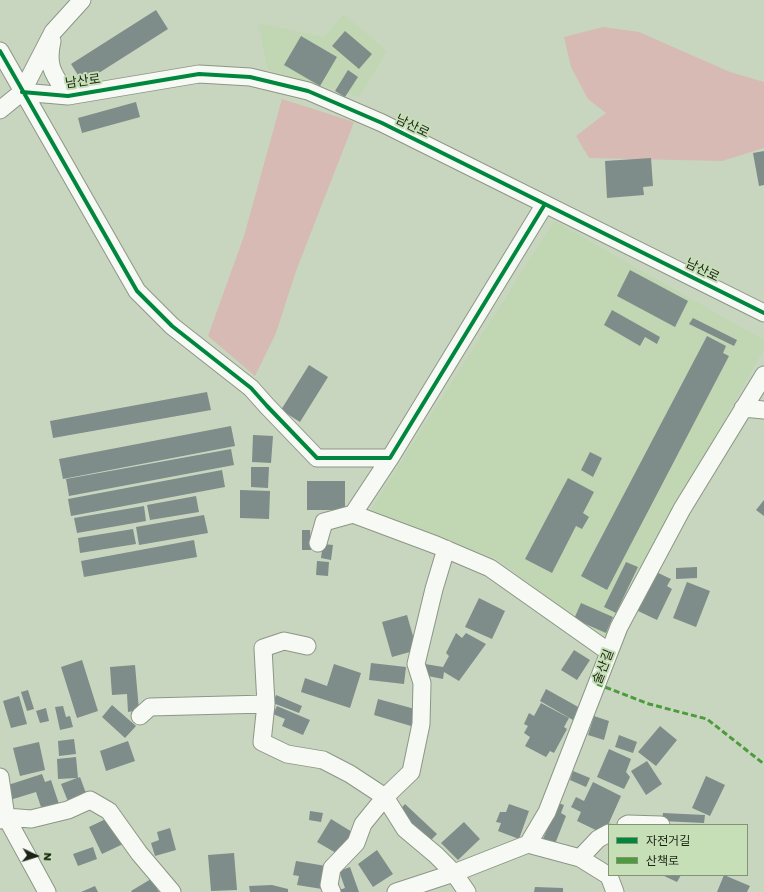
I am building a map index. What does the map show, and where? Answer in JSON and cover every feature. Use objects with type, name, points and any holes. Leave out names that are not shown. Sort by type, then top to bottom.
[{"type":"street","points":[[0,110],[22,92],[53,32],[82,0]]},
{"type":"street","points":[[53,32],[49,53],[52,72],[68,96]]},
{"type":"street","points":[[0,52],[138,291],[172,326],[251,388],[317,458],[390,458]]},
{"type":"street","name":"남산로","points":[[22,92],[68,96],[199,74],[257,79],[308,90],[382,123],[764,313]]},
{"type":"street","points":[[353,514],[390,458],[545,204]]},
{"type":"street","name":"술산길","points":[[528,844],[547,812],[619,627],[682,509],[764,375]]},
{"type":"street","points":[[744,408],[764,410]]},
{"type":"street","points":[[318,543],[324,522],[353,514],[446,549],[490,568],[609,652]]},
{"type":"street","points":[[332,892],[329,885],[332,868],[356,843],[363,824],[385,797],[411,772],[421,724],[422,683],[416,664],[434,589],[446,549]]},
{"type":"street","points":[[307,646],[284,641],[263,648],[266,704],[262,742],[287,754],[323,760],[350,774],[385,797],[405,829],[436,855],[454,873],[467,892]]},
{"type":"street","points":[[140,716],[150,707],[266,704]]},
{"type":"street","points":[[0,777],[3,819],[47,892]]},
{"type":"street","points":[[3,819],[31,819],[68,810],[90,800],[109,811],[139,853],[172,892]]},
{"type":"street","points":[[580,858],[598,839],[608,834]]},
{"type":"street","points":[[396,892],[454,873],[528,844],[580,858],[608,875]]},
{"type":"street","points":[[609,876],[615,892]]},
{"type":"shaded area","points":[[344,14],[387,51],[359,97],[268,70],[258,23],[324,37]]},
{"type":"shaded area","points":[[603,27],[639,32],[730,72],[764,82],[764,148],[722,161],[589,158],[576,136],[606,113],[588,99],[571,67],[564,37]]},
{"type":"shaded area","points":[[282,99],[354,122],[296,271],[276,333],[255,376],[208,336],[244,236]]},
{"type":"shaded area","points":[[554,221],[764,340],[764,349],[603,640],[497,559],[370,511]]},
{"type":"building","points":[[156,10],[168,29],[83,83],[71,64]]},
{"type":"building","points":[[345,31],[372,54],[359,69],[332,46]]},
{"type":"building","points":[[301,36],[337,57],[320,86],[284,65]]},
{"type":"building","points":[[348,70],[358,77],[345,97],[335,91]]},
{"type":"building","points":[[136,102],[140,117],[82,133],[78,118]]},
{"type":"building","points":[[764,151],[764,185],[759,186],[753,153]]},
{"type":"building","points":[[651,158],[653,186],[643,187],[644,195],[607,198],[605,161]]},
{"type":"building","points":[[630,270],[688,301],[675,327],[617,296]]},
{"type":"building","points":[[612,310],[660,337],[657,344],[645,337],[640,346],[604,325]]},
{"type":"building","points":[[693,318],[737,340],[734,346],[689,324]]},
{"type":"building","points":[[707,336],[726,346],[723,353],[729,356],[607,590],[581,576]]},
{"type":"building","points":[[309,365],[328,377],[300,422],[281,410]]},
{"type":"building","points":[[207,392],[211,410],[53,438],[50,421]]},
{"type":"building","points":[[231,426],[235,446],[63,479],[59,459]]},
{"type":"building","points":[[253,435],[273,436],[271,463],[252,462]]},
{"type":"building","points":[[231,449],[234,465],[69,496],[66,479]]},
{"type":"building","points":[[590,452],[602,458],[593,477],[581,470]]},
{"type":"building","points":[[251,467],[269,467],[268,488],[251,487]]},
{"type":"building","points":[[222,470],[225,487],[71,516],[68,499]]},
{"type":"building","points":[[568,478],[594,492],[583,513],[589,517],[582,529],[576,526],[552,573],[525,559]]},
{"type":"building","points":[[307,481],[345,481],[345,510],[307,510]]},
{"type":"building","points":[[240,490],[270,491],[269,519],[240,518]]},
{"type":"building","points":[[196,496],[199,512],[150,520],[147,505]]},
{"type":"building","points":[[764,500],[764,516],[756,510]]},
{"type":"building","points":[[144,506],[146,521],[77,533],[74,518]]},
{"type":"building","points":[[204,515],[208,533],[139,545],[136,527]]},
{"type":"building","points":[[133,529],[136,544],[80,553],[78,538]]},
{"type":"building","points":[[302,530],[310,530],[311,550],[302,550]]},
{"type":"building","points":[[194,540],[197,557],[84,577],[81,561]]},
{"type":"building","points":[[323,544],[333,545],[331,560],[321,558]]},
{"type":"building","points":[[317,561],[329,562],[328,576],[316,575]]},
{"type":"building","points":[[626,562],[638,567],[616,613],[604,607]]},
{"type":"building","points":[[697,567],[697,578],[676,579],[676,568]]},
{"type":"building","points":[[654,571],[671,579],[667,586],[672,589],[657,620],[636,610]]},
{"type":"building","points":[[687,582],[710,591],[696,627],[673,618]]},
{"type":"building","points":[[479,598],[505,611],[492,639],[465,627]]},
{"type":"building","points":[[581,603],[613,617],[606,633],[574,619]]},
{"type":"building","points":[[407,615],[417,650],[392,657],[382,622]]},
{"type":"building","points":[[456,633],[462,638],[466,633],[486,644],[459,681],[444,672],[443,679],[423,675],[425,664],[443,667],[449,656],[446,653]]},
{"type":"building","points":[[574,650],[590,660],[577,680],[561,670]]},
{"type":"building","points":[[82,660],[98,711],[77,718],[61,667]]},
{"type":"building","points":[[371,663],[406,667],[404,684],[369,680]]},
{"type":"building","points":[[334,664],[361,673],[350,708],[301,692],[305,678],[327,686]]},
{"type":"building","points":[[135,665],[139,710],[128,712],[127,694],[112,695],[110,667]]},
{"type":"building","points":[[546,689],[580,708],[573,720],[540,701]]},
{"type":"building","points":[[28,690],[34,709],[27,711],[21,692]]},
{"type":"building","points":[[276,695],[302,706],[299,713],[273,703]]},
{"type":"building","points":[[19,696],[27,724],[11,728],[3,701]]},
{"type":"building","points":[[378,699],[415,709],[411,726],[374,715]]},
{"type":"building","points":[[541,703],[569,718],[564,727],[567,729],[554,753],[550,751],[546,757],[525,746],[530,737],[524,733],[528,726],[524,724],[529,713],[534,716]]},
{"type":"building","points":[[112,705],[136,726],[125,738],[102,717]]},
{"type":"building","points":[[63,706],[66,717],[70,716],[73,727],[60,730],[55,707]]},
{"type":"building","points":[[277,706],[310,720],[303,735],[282,726],[285,719],[273,714]]},
{"type":"building","points":[[46,708],[49,721],[40,723],[36,711]]},
{"type":"building","points":[[594,716],[609,721],[604,740],[588,735]]},
{"type":"building","points":[[660,726],[677,740],[656,766],[638,752]]},
{"type":"building","points":[[619,735],[637,742],[633,753],[615,747]]},
{"type":"building","points":[[74,739],[76,754],[59,756],[58,741]]},
{"type":"building","points":[[128,741],[135,761],[106,771],[100,751]]},
{"type":"building","points":[[39,742],[45,770],[20,776],[13,748]]},
{"type":"building","points":[[609,749],[631,759],[626,772],[630,777],[624,789],[597,777]]},
{"type":"building","points":[[76,757],[78,778],[80,777],[87,796],[69,804],[61,784],[77,778],[58,779],[57,759]]},
{"type":"building","points":[[647,761],[662,784],[646,795],[631,771]]},
{"type":"building","points":[[573,771],[590,778],[586,787],[570,780]]},
{"type":"building","points":[[42,774],[45,782],[51,780],[60,807],[43,813],[36,792],[10,800],[5,786]]},
{"type":"building","points":[[706,776],[725,785],[710,816],[692,808]]},
{"type":"building","points":[[593,782],[621,796],[604,834],[577,821],[581,812],[571,807],[576,797],[584,801]]},
{"type":"building","points":[[558,803],[564,805],[561,813],[566,816],[555,844],[543,839]]},
{"type":"building","points":[[405,804],[437,834],[428,843],[397,813]]},
{"type":"building","points":[[509,804],[529,811],[519,839],[498,831],[501,823],[496,822],[500,812],[506,812]]},
{"type":"building","points":[[310,811],[323,813],[321,822],[309,820]]},
{"type":"building","points":[[663,813],[705,815],[704,823],[662,821]]},
{"type":"building","points":[[110,817],[123,844],[102,854],[89,827]]},
{"type":"building","points":[[331,819],[357,835],[343,857],[317,842]]},
{"type":"building","points":[[464,822],[480,839],[458,860],[441,843]]},
{"type":"building","points":[[170,828],[176,850],[155,856],[151,843],[159,840],[157,832]]},
{"type":"building","points":[[93,847],[97,859],[78,866],[73,854]]},
{"type":"building","points":[[377,850],[393,874],[373,887],[358,864]]},
{"type":"building","points":[[234,853],[237,890],[211,891],[208,855]]},
{"type":"building","points":[[296,861],[326,866],[322,889],[297,885],[299,876],[293,875]]},
{"type":"building","points":[[350,867],[359,892],[340,892],[339,890],[345,888],[339,871]]},
{"type":"building","points":[[664,876],[680,876],[677,882]]},
{"type":"building","points":[[724,876],[750,886],[747,892],[717,892]]},
{"type":"building","points":[[151,879],[159,892],[131,891]]},
{"type":"building","points":[[272,885],[288,889],[288,892],[250,892],[249,886]]},
{"type":"building","points":[[95,886],[98,892],[81,892]]},
{"type":"building","points":[[535,887],[563,888],[563,892],[534,892]]},
{"type":"marked path","points":[[597,684],[649,704],[707,719],[764,764]]},
{"type":"cycle path","points":[[0,51],[137,291],[172,326],[251,388],[317,458],[390,458],[545,204]]},
{"type":"cycle path","points":[[22,92],[68,96],[199,74],[250,77],[308,91],[382,123],[764,313]]}]
